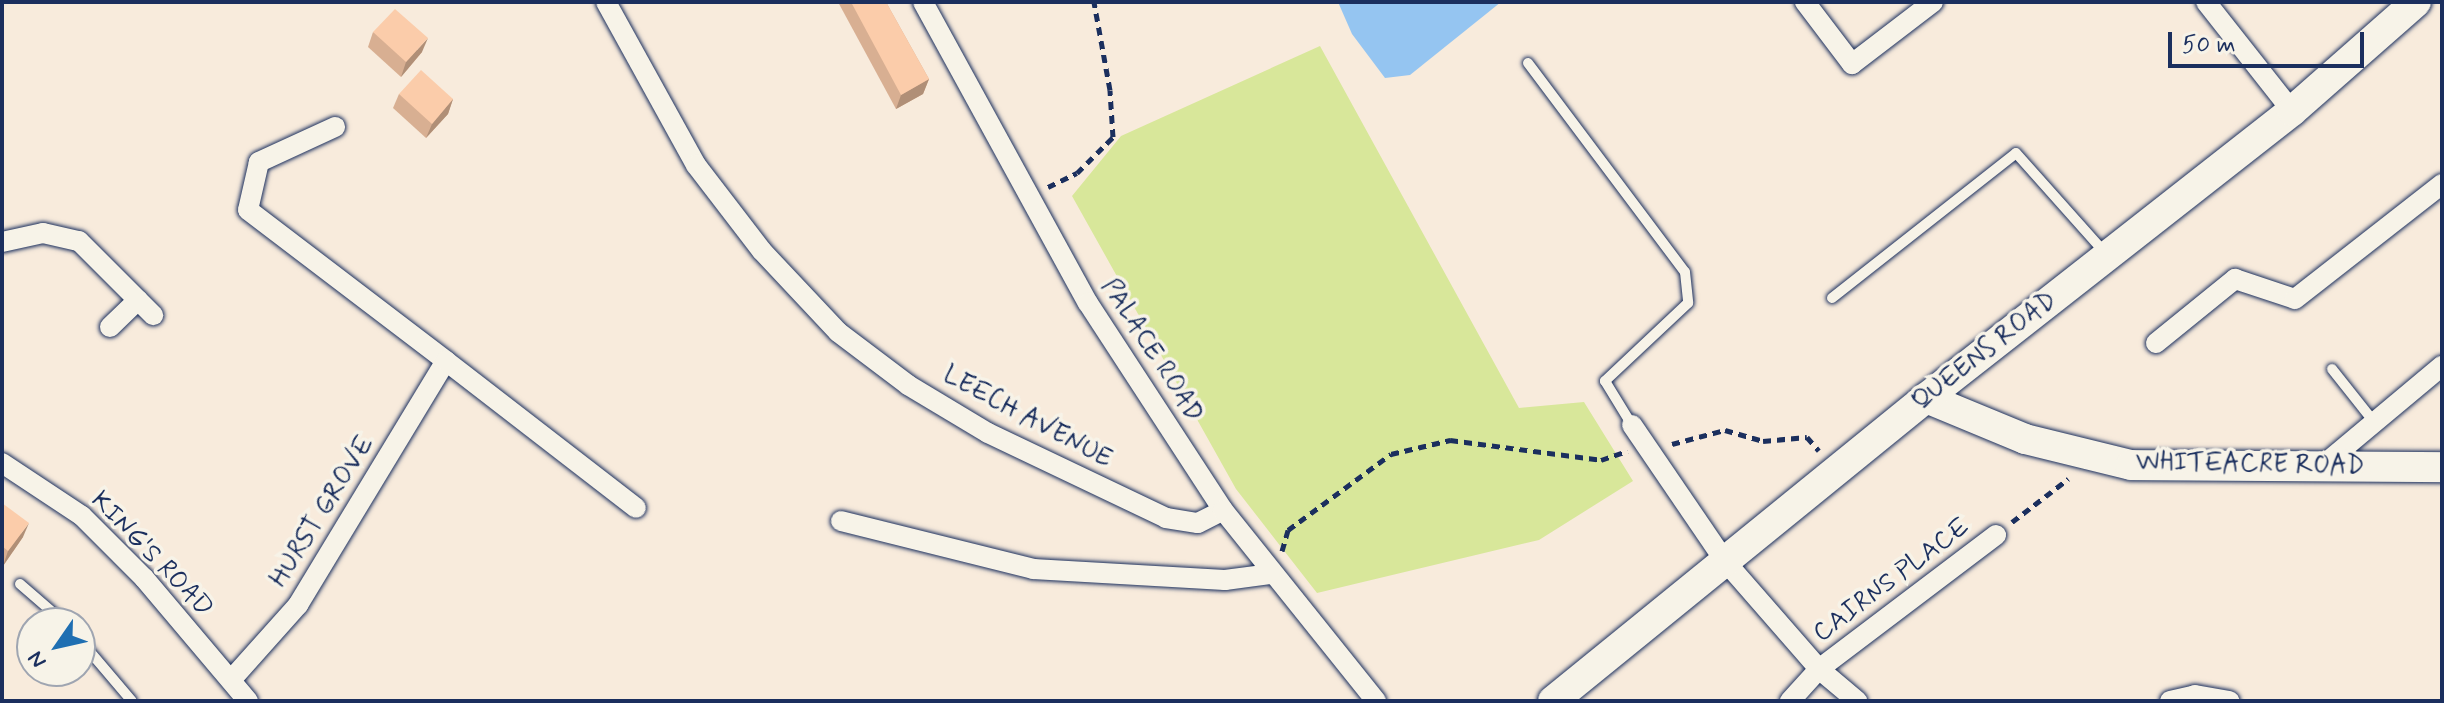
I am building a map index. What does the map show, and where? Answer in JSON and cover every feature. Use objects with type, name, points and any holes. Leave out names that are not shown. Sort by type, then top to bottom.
[{"type":"main road","name":"QUEENS ROAD","points":[[1553,701],[1926,398],[2292,111],[2416,2]]},
{"type":"main road","name":"WHITEACRE ROAD","points":[[1926,398],[2025,439],[2131,465],[2442,467]]},
{"type":"street","name":"LEECH AVENUE","points":[[606,2],[696,165],[762,251],[838,332],[908,385],[988,433],[1166,518],[1198,523],[1223,510]]},
{"type":"street","name":"PALACE ROAD","points":[[923,2],[1088,303],[1223,510],[1270,574],[1376,701]]},
{"type":"street","points":[[1805,2],[1852,64],[1933,2]]},
{"type":"street","points":[[2206,2],[2292,111]]},
{"type":"street","points":[[335,127],[259,162],[248,210],[636,508]]},
{"type":"street","points":[[2156,343],[2235,279],[2295,299],[2442,184]]},
{"type":"street","points":[[2,242],[62,234],[98,257],[153,315]]},
{"type":"street","points":[[110,327],[138,300]]},
{"type":"street","name":"HURST GROVE","points":[[236,693],[298,605],[446,361]]},
{"type":"street","points":[[2321,467],[2442,366]]},
{"type":"street","points":[[1632,425],[1724,560],[1819,669],[1857,701]]},
{"type":"street","name":"KING'S ROAD","points":[[2,463],[82,516],[236,693]]},
{"type":"street","points":[[841,521],[1033,569],[1225,580],[1270,574]]},
{"type":"street","name":"CAIRNS PLACE","points":[[1790,701],[1819,669],[1996,535]]},
{"type":"street","points":[[2170,701],[2195,695],[2229,701]]},
{"type":"lane","points":[[1528,63],[1685,272],[1688,303],[1605,381],[1632,425]]},
{"type":"lane","points":[[1832,298],[2016,153],[2107,256]]},
{"type":"lane","points":[[2332,369],[2374,422]]},
{"type":"lane","points":[[20,584],[47,607]]},
{"type":"lane","points":[[96,659],[132,701]]},
{"type":"path","points":[[1029,198],[1077,173],[1113,137],[1110,90],[1094,2]]},
{"type":"path","points":[[1270,574],[1288,530],[1391,454],[1450,440],[1601,460],[1646,445],[1676,444],[1725,430],[1763,441],[1807,437],[1835,471]]},
{"type":"path","points":[[1996,535],[2096,456]]},
{"type":"green space","points":[[1320,46],[1519,408],[1584,402],[1633,481],[1539,540],[1317,593],[1236,489],[1072,196],[1121,136]]},
{"type":"water","points":[[1338,2],[1501,2],[1410,75],[1385,78],[1352,34]]},
{"type":"building","points":[[851,2],[886,2],[929,79],[901,95]]},
{"type":"building","points":[[395,9],[428,38],[406,62],[373,32]]},
{"type":"building","points":[[421,70],[453,99],[432,124],[399,94]]},
{"type":"building","points":[[2,503],[29,523],[8,551],[2,546]]}]
